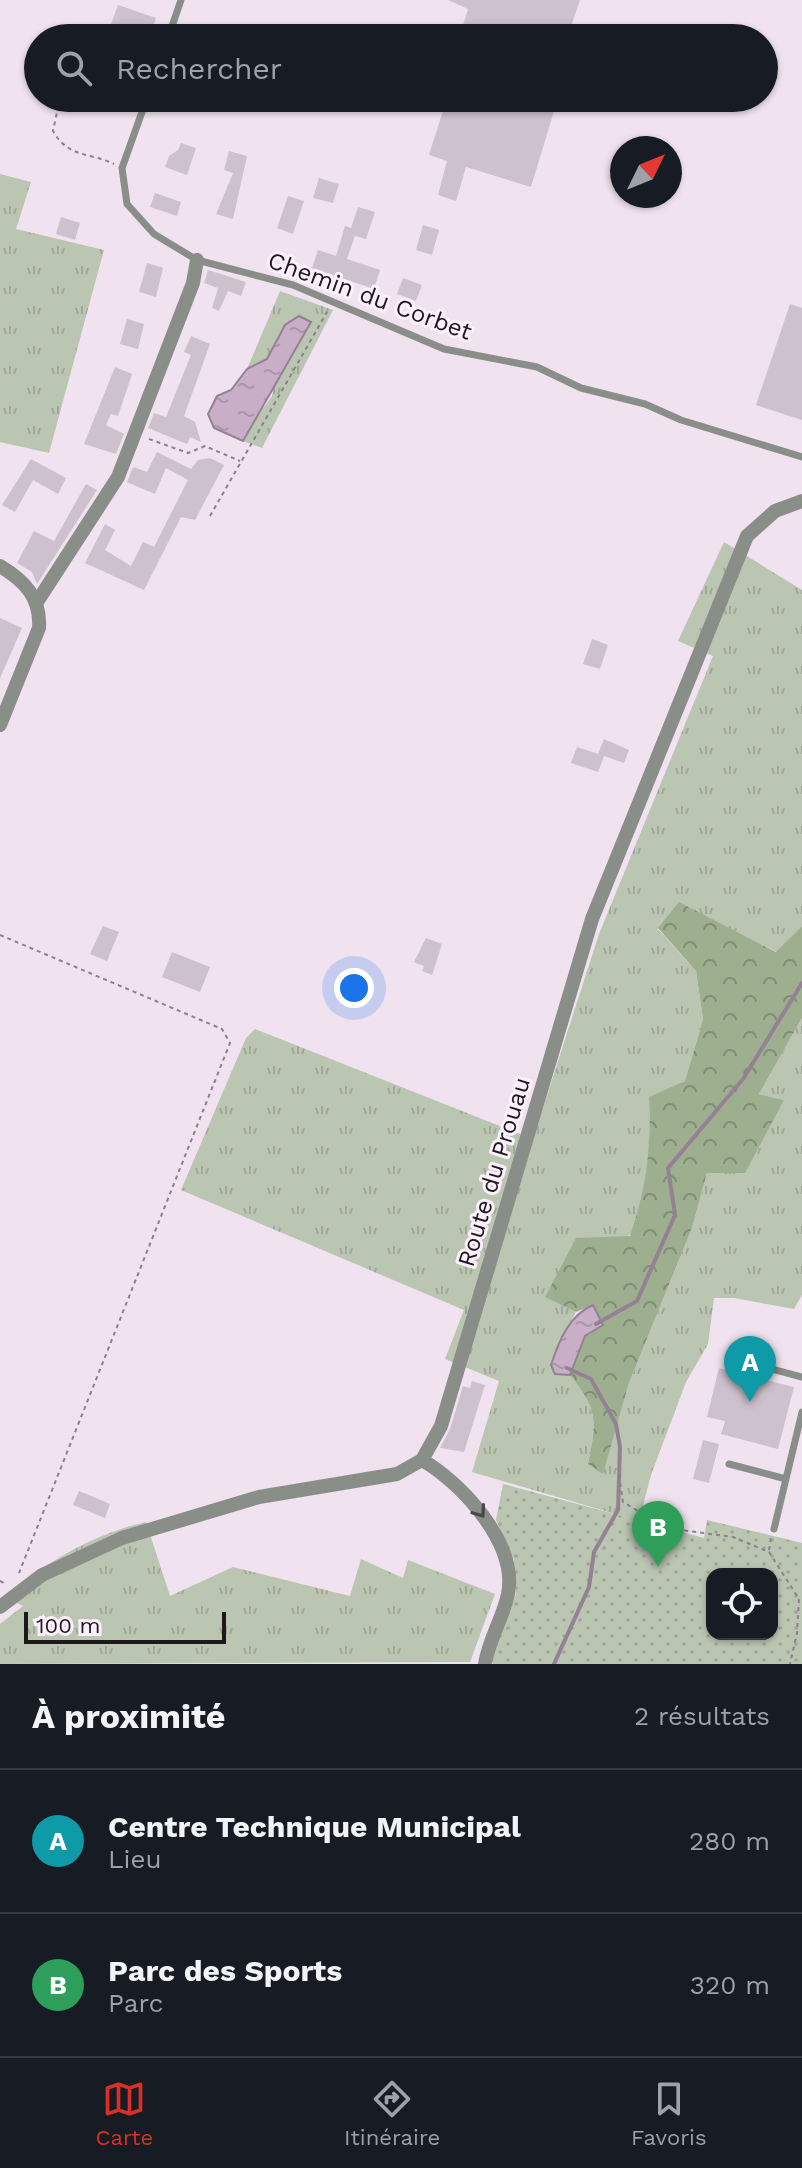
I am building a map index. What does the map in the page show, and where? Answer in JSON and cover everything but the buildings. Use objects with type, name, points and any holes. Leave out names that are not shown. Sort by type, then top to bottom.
[{"type":"street","points":[[37,602],[118,477],[193,283],[197,260]]},
{"type":"street","name":"Route du Prouau","points":[[422,1460],[441,1426],[592,919],[747,536],[775,511],[802,501]]},
{"type":"street","points":[[0,566],[19,579],[37,602],[39,628],[0,725]]},
{"type":"street","points":[[0,1607],[42,1575],[122,1538],[259,1497],[397,1474],[422,1460],[444,1473],[476,1506],[505,1558],[509,1591],[488,1646],[485,1664]]},
{"type":"lane","points":[[173,24],[181,0]]},
{"type":"lane","points":[[122,168],[142,112]]},
{"type":"lane","name":"Chemin du Corbet","points":[[122,168],[127,204],[138,220],[197,260],[293,285],[444,349],[537,367],[581,388],[645,404],[681,420],[802,457]]},
{"type":"lane","points":[[735,1359],[802,1377]]},
{"type":"lane","points":[[774,1529],[802,1412]]},
{"type":"lane","points":[[729,1464],[786,1479]]},
{"type":"path","points":[[57,112],[53,131],[70,152],[122,168]]},
{"type":"path","points":[[210,516],[333,301]]},
{"type":"path","points":[[135,434],[188,453],[205,446],[241,462]]},
{"type":"path","points":[[0,935],[222,1029],[230,1043],[18,1575],[22,1590]]},
{"type":"path","points":[[619,1475],[623,1502],[638,1514],[666,1528],[733,1537],[769,1552],[799,1599],[797,1633],[790,1664]]},
{"type":"path","points":[[769,1552],[774,1529]]},
{"type":"green space","points":[[0,174],[31,182],[16,229],[104,250],[49,453],[0,442]]},
{"type":"green space","points":[[280,291],[333,310],[262,448],[243,441],[244,435],[272,396],[285,325],[267,359],[247,369]]},
{"type":"green space","points":[[724,542],[802,590],[802,926],[777,952],[679,903],[658,929],[696,971],[703,1019],[685,1081],[649,1098],[648,1171],[635,1226],[627,1238],[608,1254],[546,1297],[576,1312],[557,1347],[555,1374],[570,1375],[590,1407],[594,1426],[588,1464],[603,1473],[629,1383],[692,1228],[707,1173],[784,1100],[759,1094],[802,1018],[802,1295],[794,1309],[734,1298],[714,1298],[708,1344],[686,1382],[651,1475],[639,1521],[472,1472],[499,1381],[445,1359],[464,1310],[181,1190],[246,1038],[255,1029],[533,1139],[599,934],[713,656],[678,641]]},
{"type":"green space","points":[[679,902],[776,952],[802,926],[802,1018],[759,1094],[784,1100],[745,1173],[707,1173],[692,1228],[629,1383],[603,1474],[588,1464],[593,1416],[586,1397],[570,1375],[585,1336],[603,1325],[593,1305],[576,1312],[545,1297],[576,1238],[630,1236],[647,1168],[649,1097],[685,1081],[703,1019],[696,971],[658,928]]},
{"type":"green space","points":[[503,1484],[704,1538],[707,1520],[802,1543],[802,1664],[493,1664],[494,1649],[516,1594],[514,1560],[496,1520]]},
{"type":"green space","points":[[146,1522],[170,1596],[233,1567],[350,1596],[361,1559],[403,1578],[408,1560],[495,1594],[470,1662],[0,1664],[0,1624],[23,1606],[5,1597],[71,1551],[107,1534]]},
{"type":"water","points":[[299,316],[311,322],[243,441],[214,428],[208,414],[217,396],[231,390],[247,369],[267,359],[285,325]]},
{"type":"water","points":[[593,1305],[603,1325],[585,1336],[570,1375],[555,1374],[551,1365],[566,1330],[577,1315]]},
{"type":"waterway","points":[[596,1324],[637,1301],[675,1215],[668,1168],[743,1079],[802,983]]},
{"type":"waterway","points":[[554,1664],[589,1587],[594,1552],[618,1510],[620,1447],[616,1424],[591,1379],[567,1368]]},
{"type":"place","name":"Centre Technique Municipal","points":[[750,1402]]},
{"type":"place","name":"Parc des Sports","points":[[658,1567]]}]
